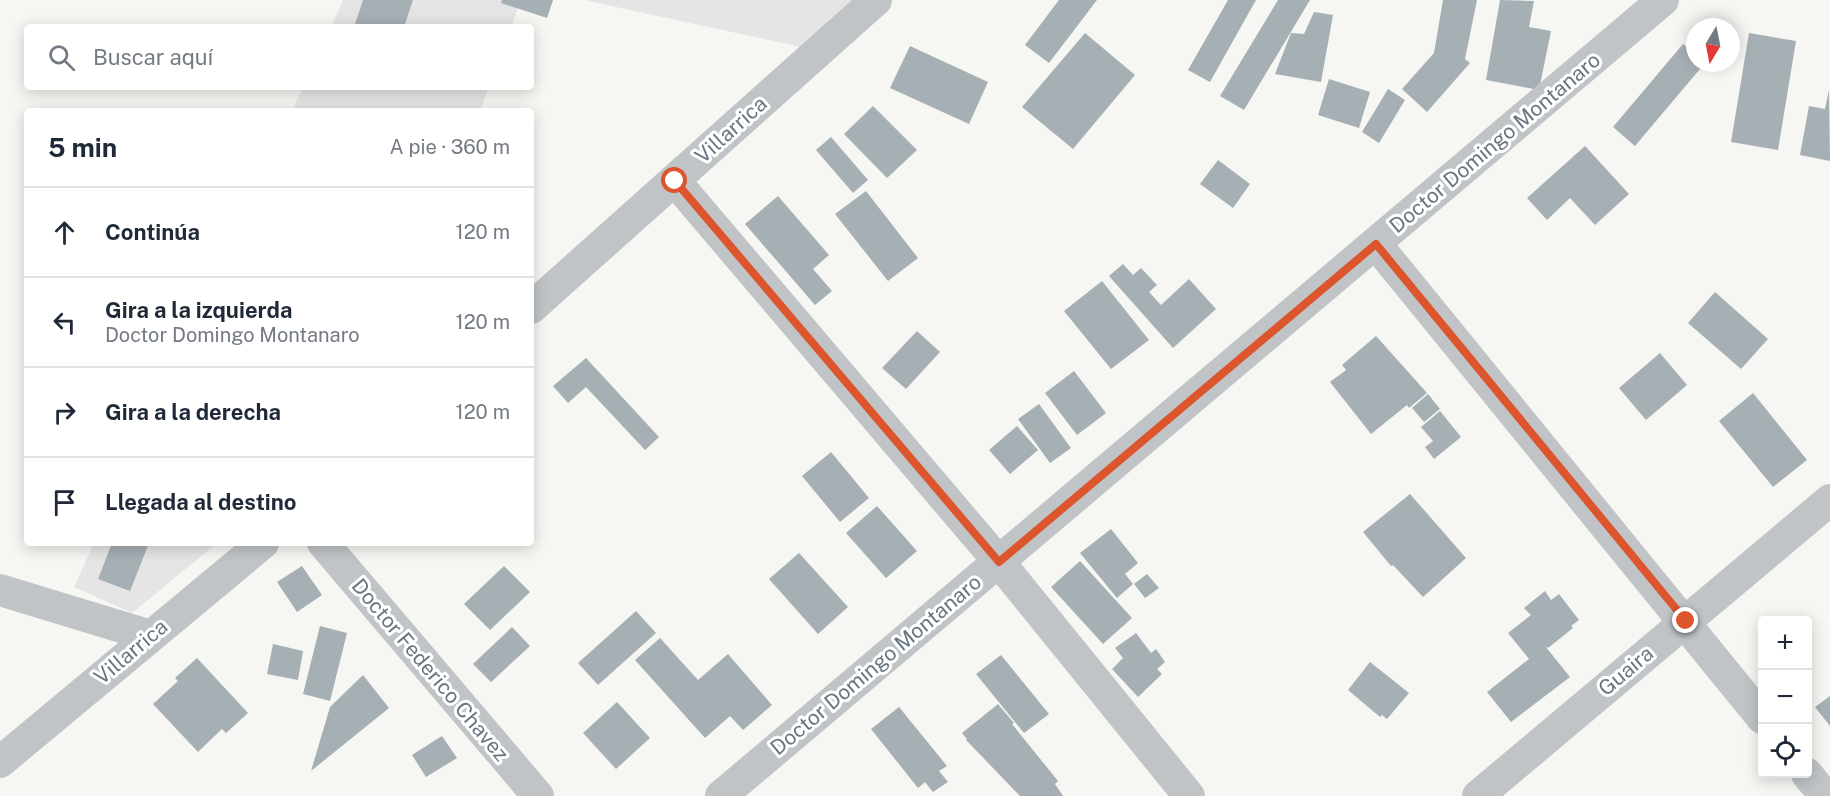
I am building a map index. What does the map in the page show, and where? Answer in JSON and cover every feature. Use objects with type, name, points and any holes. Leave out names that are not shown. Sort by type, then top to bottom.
[{"type":"street","name":"Villarrica","points":[[534,305],[876,0]]},
{"type":"street","name":"Doctor Domingo Montanaro","points":[[721,796],[1663,0]]},
{"type":"street","points":[[675,181],[999,562],[1189,796]]},
{"type":"street","points":[[1376,244],[1686,621],[1758,713]]},
{"type":"street","name":"Guaira","points":[[1478,796],[1830,500]]},
{"type":"street","name":"Villarrica","points":[[0,762],[259,546]]},
{"type":"street","name":"Doctor Federico Chavez","points":[[326,546],[538,796]]},
{"type":"street","points":[[0,590],[152,636]]},
{"type":"street","points":[[1810,778],[1825,796]]},
{"type":"shaded area","points":[[343,0],[521,0],[512,24],[332,24]]},
{"type":"shaded area","points":[[584,0],[855,0],[806,48]]},
{"type":"shaded area","points":[[302,90],[488,90],[481,108],[293,108]]},
{"type":"shaded area","points":[[93,546],[213,546],[132,613],[74,587]]},
{"type":"building","points":[[363,0],[413,0],[405,24],[355,24]]},
{"type":"building","points":[[502,0],[553,0],[547,18],[501,3]]},
{"type":"building","points":[[1059,0],[1097,0],[1049,63],[1025,45]]},
{"type":"building","points":[[1228,0],[1256,0],[1210,82],[1188,70]]},
{"type":"building","points":[[1278,0],[1310,0],[1244,110],[1220,96]]},
{"type":"building","points":[[1443,0],[1477,0],[1465,59],[1470,63],[1427,112],[1402,89],[1434,53]]},
{"type":"building","points":[[1500,0],[1534,1],[1529,27],[1551,31],[1539,90],[1486,80]]},
{"type":"building","points":[[1314,12],[1333,15],[1321,82],[1275,74],[1291,33],[1304,34]]},
{"type":"building","points":[[1085,33],[1135,75],[1073,149],[1022,107]]},
{"type":"building","points":[[1749,33],[1796,41],[1778,150],[1731,142]]},
{"type":"building","points":[[1683,44],[1686,46],[1686,72],[1697,72],[1635,146],[1613,127]]},
{"type":"building","points":[[910,46],[988,82],[969,124],[890,88]]},
{"type":"building","points":[[1329,79],[1370,92],[1359,128],[1318,115]]},
{"type":"building","points":[[1388,89],[1405,100],[1379,143],[1362,132]]},
{"type":"building","points":[[1829,90],[1830,161],[1800,155],[1809,106],[1825,109]]},
{"type":"building","points":[[873,106],[917,150],[887,178],[844,134]]},
{"type":"building","points":[[831,137],[868,180],[853,193],[816,150]]},
{"type":"building","points":[[1585,146],[1629,194],[1595,225],[1570,198],[1547,220],[1527,198]]},
{"type":"building","points":[[1218,160],[1250,184],[1233,208],[1200,184]]},
{"type":"building","points":[[866,191],[918,258],[888,281],[835,214]]},
{"type":"building","points":[[778,196],[829,255],[813,269],[832,291],[815,305],[745,224]]},
{"type":"building","points":[[1123,264],[1133,275],[1141,268],[1157,285],[1149,292],[1161,305],[1189,279],[1216,309],[1173,348],[1109,276]]},
{"type":"building","points":[[1102,281],[1149,340],[1111,369],[1064,311]]},
{"type":"building","points":[[1715,292],[1768,339],[1741,369],[1688,323]]},
{"type":"building","points":[[917,331],[940,352],[906,389],[882,368]]},
{"type":"building","points":[[1376,336],[1427,393],[1409,408],[1407,405],[1371,434],[1330,382],[1346,370],[1342,365]]},
{"type":"building","points":[[1660,353],[1687,385],[1646,420],[1619,388]]},
{"type":"building","points":[[586,358],[659,437],[645,450],[586,387],[568,403],[553,386]]},
{"type":"building","points":[[1074,371],[1106,413],[1077,435],[1045,393]]},
{"type":"building","points":[[1753,393],[1807,460],[1773,487],[1719,421]]},
{"type":"building","points":[[1428,394],[1440,409],[1424,422],[1412,408]]},
{"type":"building","points":[[1039,404],[1071,448],[1050,463],[1018,419]]},
{"type":"building","points":[[1440,411],[1461,437],[1434,459],[1425,447],[1433,441],[1421,427]]},
{"type":"building","points":[[1017,426],[1038,450],[1010,474],[989,450]]},
{"type":"building","points":[[831,452],[869,498],[840,522],[802,476]]},
{"type":"building","points":[[1410,494],[1466,558],[1423,597],[1393,565],[1391,566],[1363,532]]},
{"type":"building","points":[[877,506],[917,551],[886,578],[846,533]]},
{"type":"building","points":[[1111,529],[1138,563],[1125,574],[1133,584],[1117,598],[1080,553]]},
{"type":"building","points":[[111,546],[148,546],[130,591],[98,579]]},
{"type":"building","points":[[799,553],[848,607],[818,634],[769,579]]},
{"type":"building","points":[[1080,561],[1132,618],[1103,644],[1051,587]]},
{"type":"building","points":[[302,566],[322,595],[297,612],[277,582]]},
{"type":"building","points":[[504,566],[530,592],[490,630],[464,604]]},
{"type":"building","points":[[1147,574],[1159,588],[1145,598],[1134,584]]},
{"type":"building","points":[[1545,591],[1551,600],[1559,594],[1579,620],[1571,626],[1573,628],[1548,648],[1545,646],[1570,677],[1511,722],[1487,692],[1529,659],[1508,633],[1531,615],[1524,608]]},
{"type":"building","points":[[636,611],[656,633],[598,685],[578,663]]},
{"type":"building","points":[[320,626],[347,633],[330,701],[303,694]]},
{"type":"building","points":[[512,627],[530,646],[491,682],[473,664]]},
{"type":"building","points":[[1136,633],[1151,653],[1156,649],[1165,662],[1157,669],[1162,674],[1138,697],[1112,669],[1123,658],[1115,648]]},
{"type":"building","points":[[660,638],[698,680],[728,654],[772,705],[743,730],[730,716],[705,738],[635,660]]},
{"type":"building","points":[[273,644],[303,651],[298,680],[267,674]]},
{"type":"building","points":[[1001,655],[1049,714],[1024,733],[976,674]]},
{"type":"building","points":[[197,658],[248,713],[226,733],[222,729],[198,752],[153,704],[178,681],[175,678]]},
{"type":"building","points":[[1370,662],[1409,693],[1387,719],[1382,715],[1380,717],[1348,690]]},
{"type":"building","points":[[363,675],[389,708],[311,771],[330,707]]},
{"type":"building","points":[[1830,696],[1830,726],[1815,707]]},
{"type":"building","points":[[617,702],[650,738],[616,769],[583,733]]},
{"type":"building","points":[[998,704],[1058,781],[1055,784],[1063,796],[1020,796],[966,740],[962,733]]},
{"type":"building","points":[[899,707],[947,766],[939,771],[948,782],[933,792],[925,782],[918,788],[871,729]]},
{"type":"building","points":[[442,736],[457,758],[426,777],[412,755]]},
{"type":"route","points":[[675,181],[999,562],[1376,244],[1686,621]]}]
